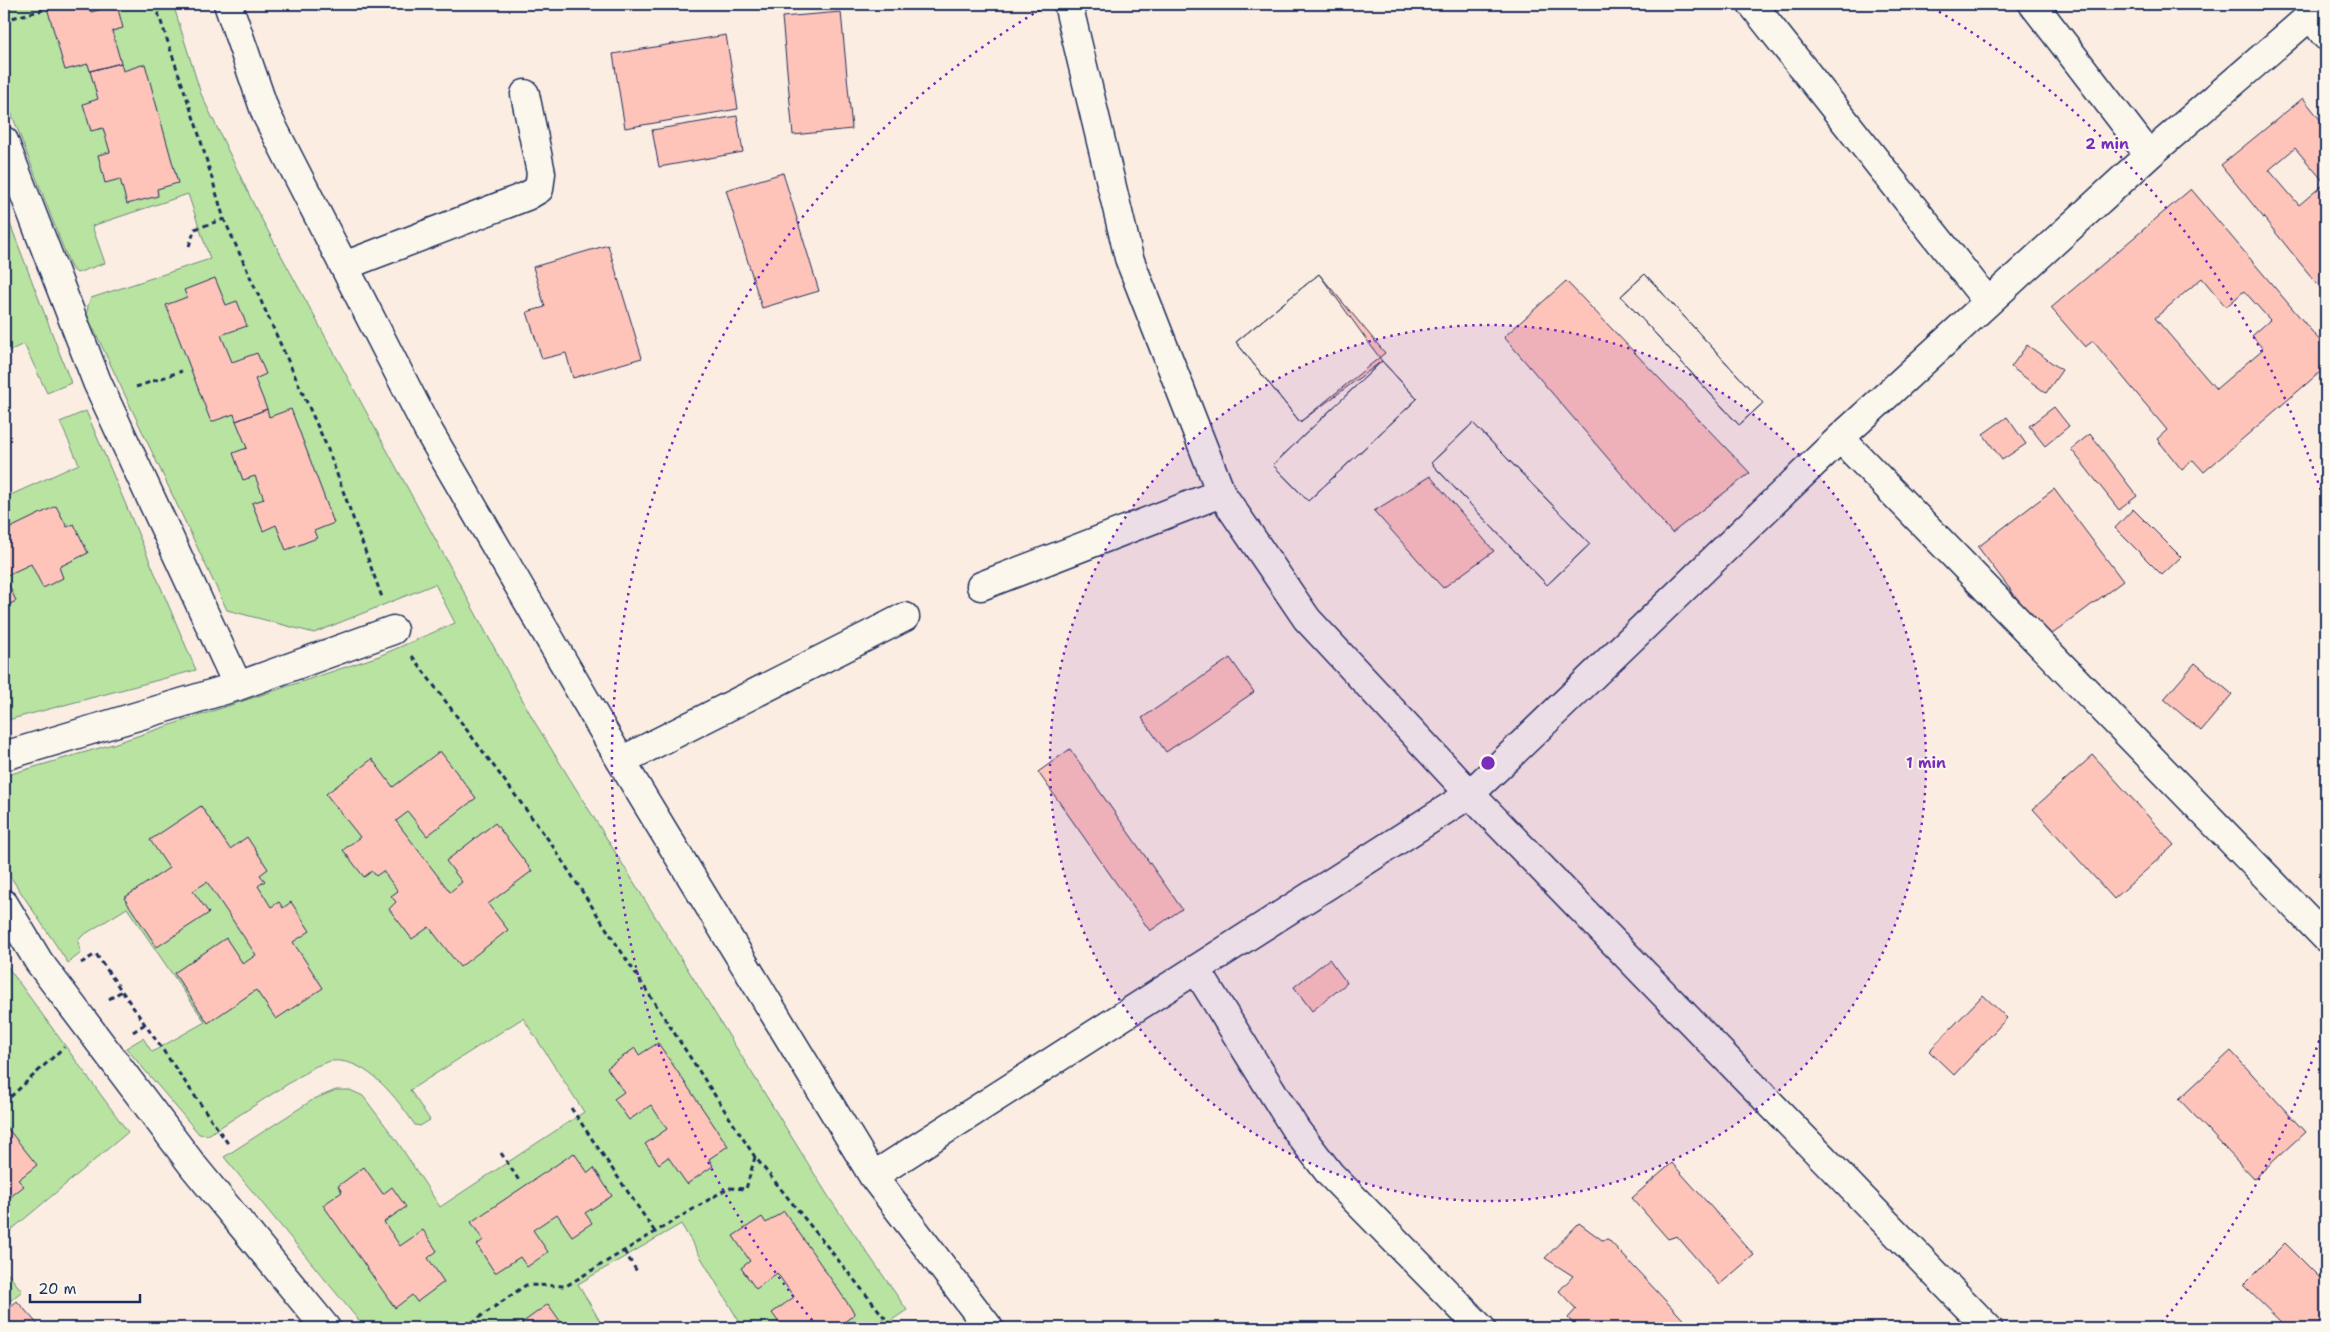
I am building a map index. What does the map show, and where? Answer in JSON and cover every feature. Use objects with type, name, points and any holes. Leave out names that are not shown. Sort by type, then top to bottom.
[{"type":"street","points":[[228,4],[266,114],[428,430],[621,760],[874,1176],[989,1328]]},
{"type":"street","points":[[1068,4],[1129,258],[1221,493],[1307,619],[1470,794],[1988,1328]]},
{"type":"street","points":[[1752,4],[1988,302]]},
{"type":"street","points":[[2033,4],[2149,155]]},
{"type":"street","points":[[874,1176],[1470,794],[1840,438],[2149,155],[2320,18]]},
{"type":"street","points":[[344,266],[527,196],[539,189],[542,173],[525,94]]},
{"type":"street","points":[[4,141],[104,397],[238,686]]},
{"type":"street","points":[[1840,438],[2326,938]]},
{"type":"street","points":[[981,586],[1221,493]]},
{"type":"street","points":[[621,760],[905,617]]},
{"type":"street","points":[[4,756],[238,686],[393,630]]},
{"type":"street","points":[[4,904],[39,962],[194,1167],[326,1328]]},
{"type":"street","points":[[1196,969],[1296,1130],[1330,1174],[1481,1328]]},
{"type":"path","points":[[155,4],[224,219],[327,446],[393,630],[550,842],[755,1157],[893,1328]]},
{"type":"path","points":[[4,20],[44,10]]},
{"type":"path","points":[[189,246],[196,229],[224,219]]},
{"type":"path","points":[[104,397],[182,371]]},
{"type":"path","points":[[96,954],[229,1145]]},
{"type":"path","points":[[4,1103],[87,1025]]},
{"type":"path","points":[[571,1108],[655,1232]]},
{"type":"path","points":[[501,1153],[520,1182]]},
{"type":"path","points":[[464,1328],[526,1285],[566,1286],[728,1188],[746,1189],[755,1157]]},
{"type":"path","points":[[624,1251],[638,1272]]},
{"type":"green space","points":[[4,4],[173,4],[201,94],[255,207],[534,721],[830,1199],[907,1310],[880,1328],[743,1328],[681,1224],[578,1284],[604,1328],[365,1328],[224,1157],[314,1099],[336,1090],[350,1090],[363,1096],[397,1141],[440,1207],[584,1112],[523,1018],[410,1090],[430,1120],[420,1126],[415,1125],[400,1104],[369,1073],[357,1066],[331,1061],[316,1066],[208,1135],[199,1134],[126,1048],[143,1038],[152,1052],[205,1022],[127,908],[82,936],[78,941],[81,953],[68,963],[4,867],[4,776],[113,744],[379,656],[455,623],[435,584],[314,633],[227,610],[87,315],[91,298],[210,259],[188,194],[92,226],[105,263],[77,273],[71,268],[4,94]]},
{"type":"green space","points":[[4,208],[71,383],[47,393],[24,344],[4,353]]},
{"type":"green space","points":[[86,411],[196,670],[4,721],[4,498],[79,464],[60,422]]},
{"type":"green space","points":[[4,962],[128,1132],[4,1236]]},
{"type":"green space","points":[[4,1269],[22,1291],[4,1306]]},
{"type":"building","points":[[46,4],[88,4],[91,12],[117,5],[123,28],[112,31],[121,63],[90,71],[88,64],[65,70]]},
{"type":"building","points":[[841,12],[852,129],[793,135],[782,17]]},
{"type":"building","points":[[726,35],[738,109],[625,128],[613,54]]},
{"type":"building","points":[[121,63],[123,71],[145,64],[178,183],[157,189],[158,196],[127,204],[120,179],[105,183],[98,155],[110,152],[103,128],[91,131],[83,104],[98,99],[90,71]]},
{"type":"building","points":[[2303,98],[2326,127],[2326,295],[2221,165]],"holes":[[[2295,148],[2325,183],[2299,205],[2269,170]]]},
{"type":"building","points":[[737,116],[743,152],[659,167],[652,130]]},
{"type":"building","points":[[783,173],[819,291],[762,308],[726,190]]},
{"type":"building","points":[[2191,189],[2326,348],[2326,367],[2204,472],[2193,460],[2182,470],[2157,439],[2167,430],[2093,341],[2085,347],[2051,308]],"holes":[[[2202,278],[2226,307],[2244,291],[2270,320],[2252,336],[2263,349],[2216,389],[2155,318]]]},
{"type":"building","points":[[608,245],[642,358],[573,378],[566,353],[542,359],[527,312],[545,307],[533,267]]},
{"type":"building","points":[[1319,274],[1385,353],[1300,422],[1236,342]]},
{"type":"building","points":[[1319,274],[1382,361],[1300,422],[1236,342]]},
{"type":"building","points":[[1645,274],[1763,403],[1739,425],[1621,296]]},
{"type":"building","points":[[1645,274],[1763,403],[1739,425],[1621,296]]},
{"type":"building","points":[[215,278],[226,305],[237,301],[247,326],[221,335],[232,362],[257,353],[266,374],[255,379],[267,409],[236,421],[234,414],[211,422],[166,305],[187,297],[184,290]]},
{"type":"building","points":[[1566,281],[1750,473],[1672,533],[1504,337]]},
{"type":"building","points":[[2027,345],[2062,370],[2046,393],[2011,367]]},
{"type":"building","points":[[1382,361],[1417,399],[1308,501],[1273,465]]},
{"type":"building","points":[[1382,361],[1417,399],[1308,501],[1273,465]]},
{"type":"building","points":[[2054,407],[2069,426],[2045,446],[2029,426]]},
{"type":"building","points":[[267,409],[269,417],[291,409],[334,523],[314,531],[317,538],[286,550],[276,525],[263,531],[252,503],[264,499],[255,476],[243,480],[233,453],[247,448],[236,421]]},
{"type":"building","points":[[2007,417],[2026,444],[2002,460],[1983,434]]},
{"type":"building","points":[[1473,423],[1590,544],[1547,585],[1431,463]]},
{"type":"building","points":[[1473,423],[1590,544],[1547,585],[1431,463]]},
{"type":"building","points":[[2090,434],[2137,496],[2119,510],[2071,449]]},
{"type":"building","points":[[1430,476],[1494,551],[1443,588],[1374,511]]},
{"type":"building","points":[[2054,489],[2123,581],[2047,638],[1978,547]]},
{"type":"building","points":[[56,506],[67,527],[74,524],[88,553],[59,567],[63,578],[43,588],[31,564],[5,576],[16,601],[4,607],[4,531]]},
{"type":"building","points":[[2133,509],[2181,557],[2162,575],[2115,528]]},
{"type":"building","points":[[1230,658],[1254,692],[1166,752],[1142,718]]},
{"type":"building","points":[[2195,663],[2232,694],[2201,731],[2164,699]]},
{"type":"building","points":[[1070,749],[1182,909],[1150,931],[1038,772]]},
{"type":"building","points":[[440,751],[476,798],[427,836],[408,812],[396,821],[450,892],[462,882],[446,861],[495,823],[532,871],[488,904],[508,930],[460,967],[429,927],[412,939],[389,909],[396,902],[391,896],[398,891],[383,871],[376,876],[372,871],[364,877],[343,850],[360,837],[326,794],[372,759],[393,787]]},
{"type":"building","points":[[2093,755],[2174,845],[2114,899],[2033,809]]},
{"type":"building","points":[[201,806],[230,849],[247,837],[268,869],[260,875],[265,881],[258,886],[271,907],[279,902],[283,908],[291,902],[310,931],[293,942],[323,988],[276,1019],[256,990],[208,1023],[174,973],[226,938],[243,964],[256,955],[207,882],[193,891],[209,913],[157,947],[124,898],[169,868],[150,840]]},
{"type":"building","points":[[1329,959],[1347,983],[1312,1011],[1294,987]]},
{"type":"building","points":[[1983,995],[2007,1018],[1954,1075],[1929,1051]]},
{"type":"building","points":[[658,1043],[728,1146],[709,1159],[713,1166],[687,1184],[668,1157],[659,1164],[645,1144],[667,1129],[651,1105],[629,1120],[614,1099],[624,1092],[607,1068],[635,1048],[639,1055]]},
{"type":"building","points":[[2231,1051],[2305,1132],[2254,1179],[2179,1099]]},
{"type":"building","points":[[4,1124],[37,1165],[18,1180],[24,1186],[4,1202]]},
{"type":"building","points":[[574,1153],[588,1173],[594,1168],[612,1196],[585,1213],[592,1223],[572,1236],[557,1214],[533,1230],[548,1252],[527,1267],[520,1257],[495,1273],[477,1245],[483,1240],[471,1222]]},
{"type":"building","points":[[1672,1163],[1754,1255],[1719,1285],[1677,1236],[1668,1239],[1632,1198]]},
{"type":"building","points":[[364,1167],[383,1194],[392,1187],[406,1207],[384,1222],[400,1246],[423,1230],[437,1251],[428,1258],[444,1282],[417,1302],[412,1295],[395,1308],[323,1205],[342,1192],[338,1186]]},
{"type":"building","points":[[784,1211],[855,1314],[836,1328],[797,1328],[795,1325],[791,1328],[783,1328],[772,1313],[794,1297],[777,1273],[756,1289],[741,1268],[750,1261],[733,1236],[762,1217],[766,1223]]},
{"type":"building","points":[[1579,1223],[1602,1240],[1608,1239],[1691,1328],[1577,1328],[1568,1318],[1576,1309],[1559,1291],[1573,1276],[1545,1258]]},
{"type":"building","points":[[2285,1243],[2326,1284],[2326,1328],[2287,1328],[2243,1285]]},
{"type":"building","points":[[17,1301],[41,1328],[4,1328],[4,1312]]},
{"type":"building","points":[[548,1304],[565,1328],[525,1328],[522,1323]]}]
